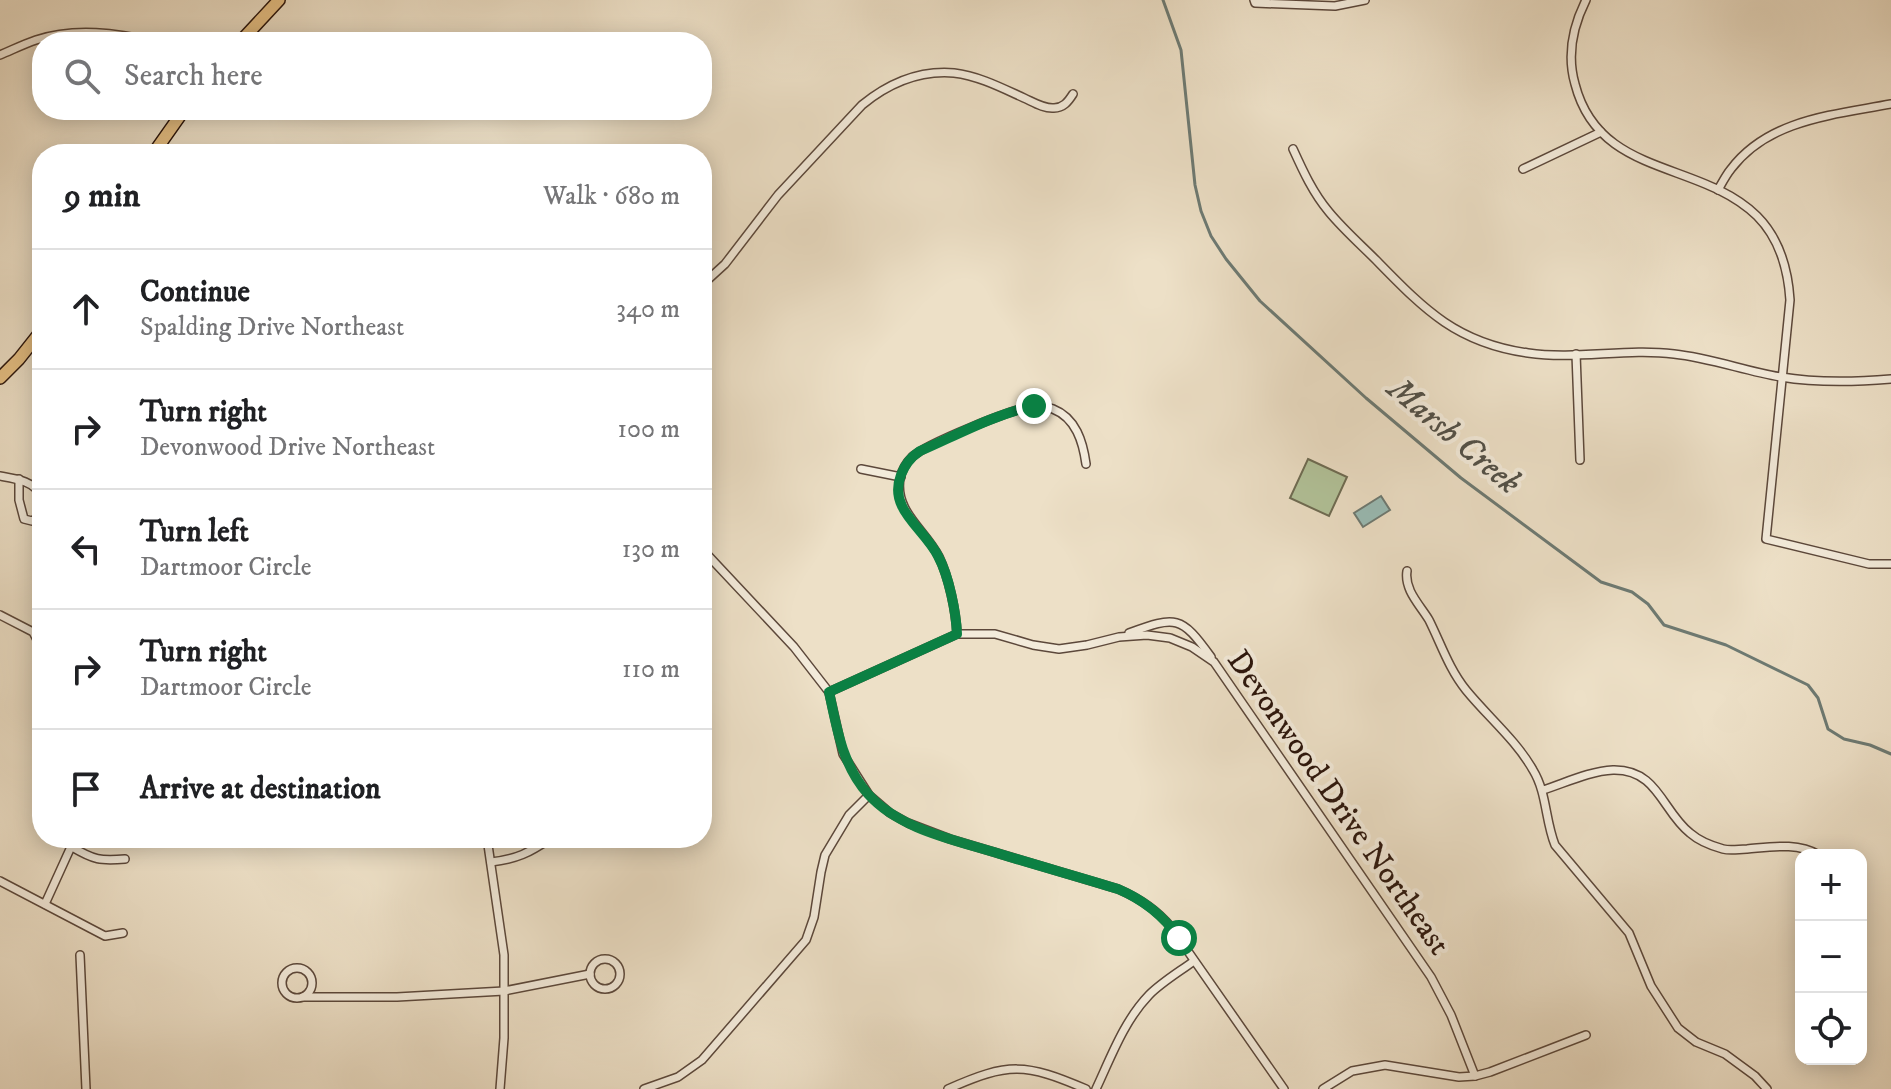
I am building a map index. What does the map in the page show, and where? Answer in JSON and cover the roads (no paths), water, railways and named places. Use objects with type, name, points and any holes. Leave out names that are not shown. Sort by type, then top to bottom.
[{"type":"main road","points":[[249,32],[279,0]]},
{"type":"main road","points":[[160,144],[177,120]]},
{"type":"main road","points":[[0,378],[32,343]]},
{"type":"street","points":[[1254,0],[1255,3],[1335,6],[1365,0]]},
{"type":"street","points":[[1586,0],[1575,29],[1572,72],[1587,114],[1601,132],[1635,157],[1740,202],[1758,217],[1773,237],[1784,260],[1790,300],[1766,539],[1869,564],[1891,564]]},
{"type":"street","points":[[0,55],[32,41]]},
{"type":"street","points":[[712,276],[725,264],[778,195],[877,92],[925,74],[956,73],[977,78],[1048,108],[1063,106],[1073,94]]},
{"type":"street","points":[[1718,190],[1748,150],[1768,135],[1811,119],[1891,104]]},
{"type":"street","points":[[1523,169],[1601,132]]},
{"type":"street","points":[[1293,149],[1309,183],[1330,214],[1416,301],[1466,336],[1499,348],[1531,353],[1673,353],[1782,377],[1821,381],[1891,379]]},
{"type":"street","points":[[1576,354],[1580,460]]},
{"type":"street","points":[[957,634],[944,568],[931,544],[902,505],[899,492],[907,462],[920,451],[981,424],[1034,406],[1053,409],[1070,421],[1079,436],[1086,464]]},
{"type":"street","points":[[861,469],[901,477]]},
{"type":"street","points":[[0,476],[32,484]]},
{"type":"street","points":[[19,479],[19,500],[24,519],[32,521]]},
{"type":"street","points":[[712,560],[794,647],[829,692],[843,754],[869,795],[908,823],[950,839],[1118,889],[1150,906],[1164,918],[1284,1089]]},
{"type":"street","points":[[1407,571],[1408,586],[1454,673],[1521,751],[1533,770],[1543,790],[1550,834],[1555,845],[1629,933],[1651,986],[1678,1028],[1687,1036],[1725,1054],[1767,1089]]},
{"type":"street","points":[[0,615],[32,631]]},
{"type":"street","points":[[1119,637],[1160,622],[1176,622],[1193,632],[1214,662]]},
{"type":"street","name":"Devonwood Drive Northeast","points":[[829,692],[957,634],[995,634],[1059,649],[1119,637],[1147,635],[1170,638],[1192,647],[1214,662],[1431,977],[1451,1015],[1475,1076]]},
{"type":"street","points":[[1543,790],[1603,771],[1630,772],[1653,786],[1683,827],[1698,839],[1730,850],[1788,846],[1806,849]]},
{"type":"street","points":[[649,1088],[678,1077],[702,1060],[806,940],[814,917],[825,855],[849,815],[869,795]]},
{"type":"street","points":[[45,904],[72,848]]},
{"type":"street","points":[[74,848],[103,861],[125,859]]},
{"type":"street","points":[[489,848],[502,937],[504,1038],[500,1089]]},
{"type":"street","points":[[491,862],[511,860],[536,848]]},
{"type":"street","points":[[0,881],[105,936],[123,933]]},
{"type":"street","points":[[80,955],[86,1089]]},
{"type":"street","points":[[602,959],[616,964],[620,973],[618,982],[605,989],[593,983],[590,974],[593,964],[602,959]]},
{"type":"street","points":[[1096,1089],[1138,1008],[1159,985],[1194,961]]},
{"type":"street","points":[[303,997],[312,986],[311,977],[300,969],[291,970],[282,982],[285,992],[293,998],[397,997],[504,991],[590,974]]},
{"type":"street","points":[[1323,1089],[1352,1071],[1385,1065],[1459,1077],[1475,1076],[1586,1035]]},
{"type":"street","points":[[948,1089],[981,1075],[1019,1069],[1053,1075],[1086,1089]]},
{"type":"water","points":[[1381,496],[1390,510],[1363,527],[1354,513]]},
{"type":"waterway","name":"Marsh Creek","points":[[1163,0],[1181,50],[1195,185],[1201,211],[1211,236],[1226,259],[1260,301],[1366,398],[1461,478],[1601,582],[1632,592],[1648,604],[1664,625],[1726,645],[1808,685],[1818,698],[1828,729],[1844,739],[1891,754]]}]
